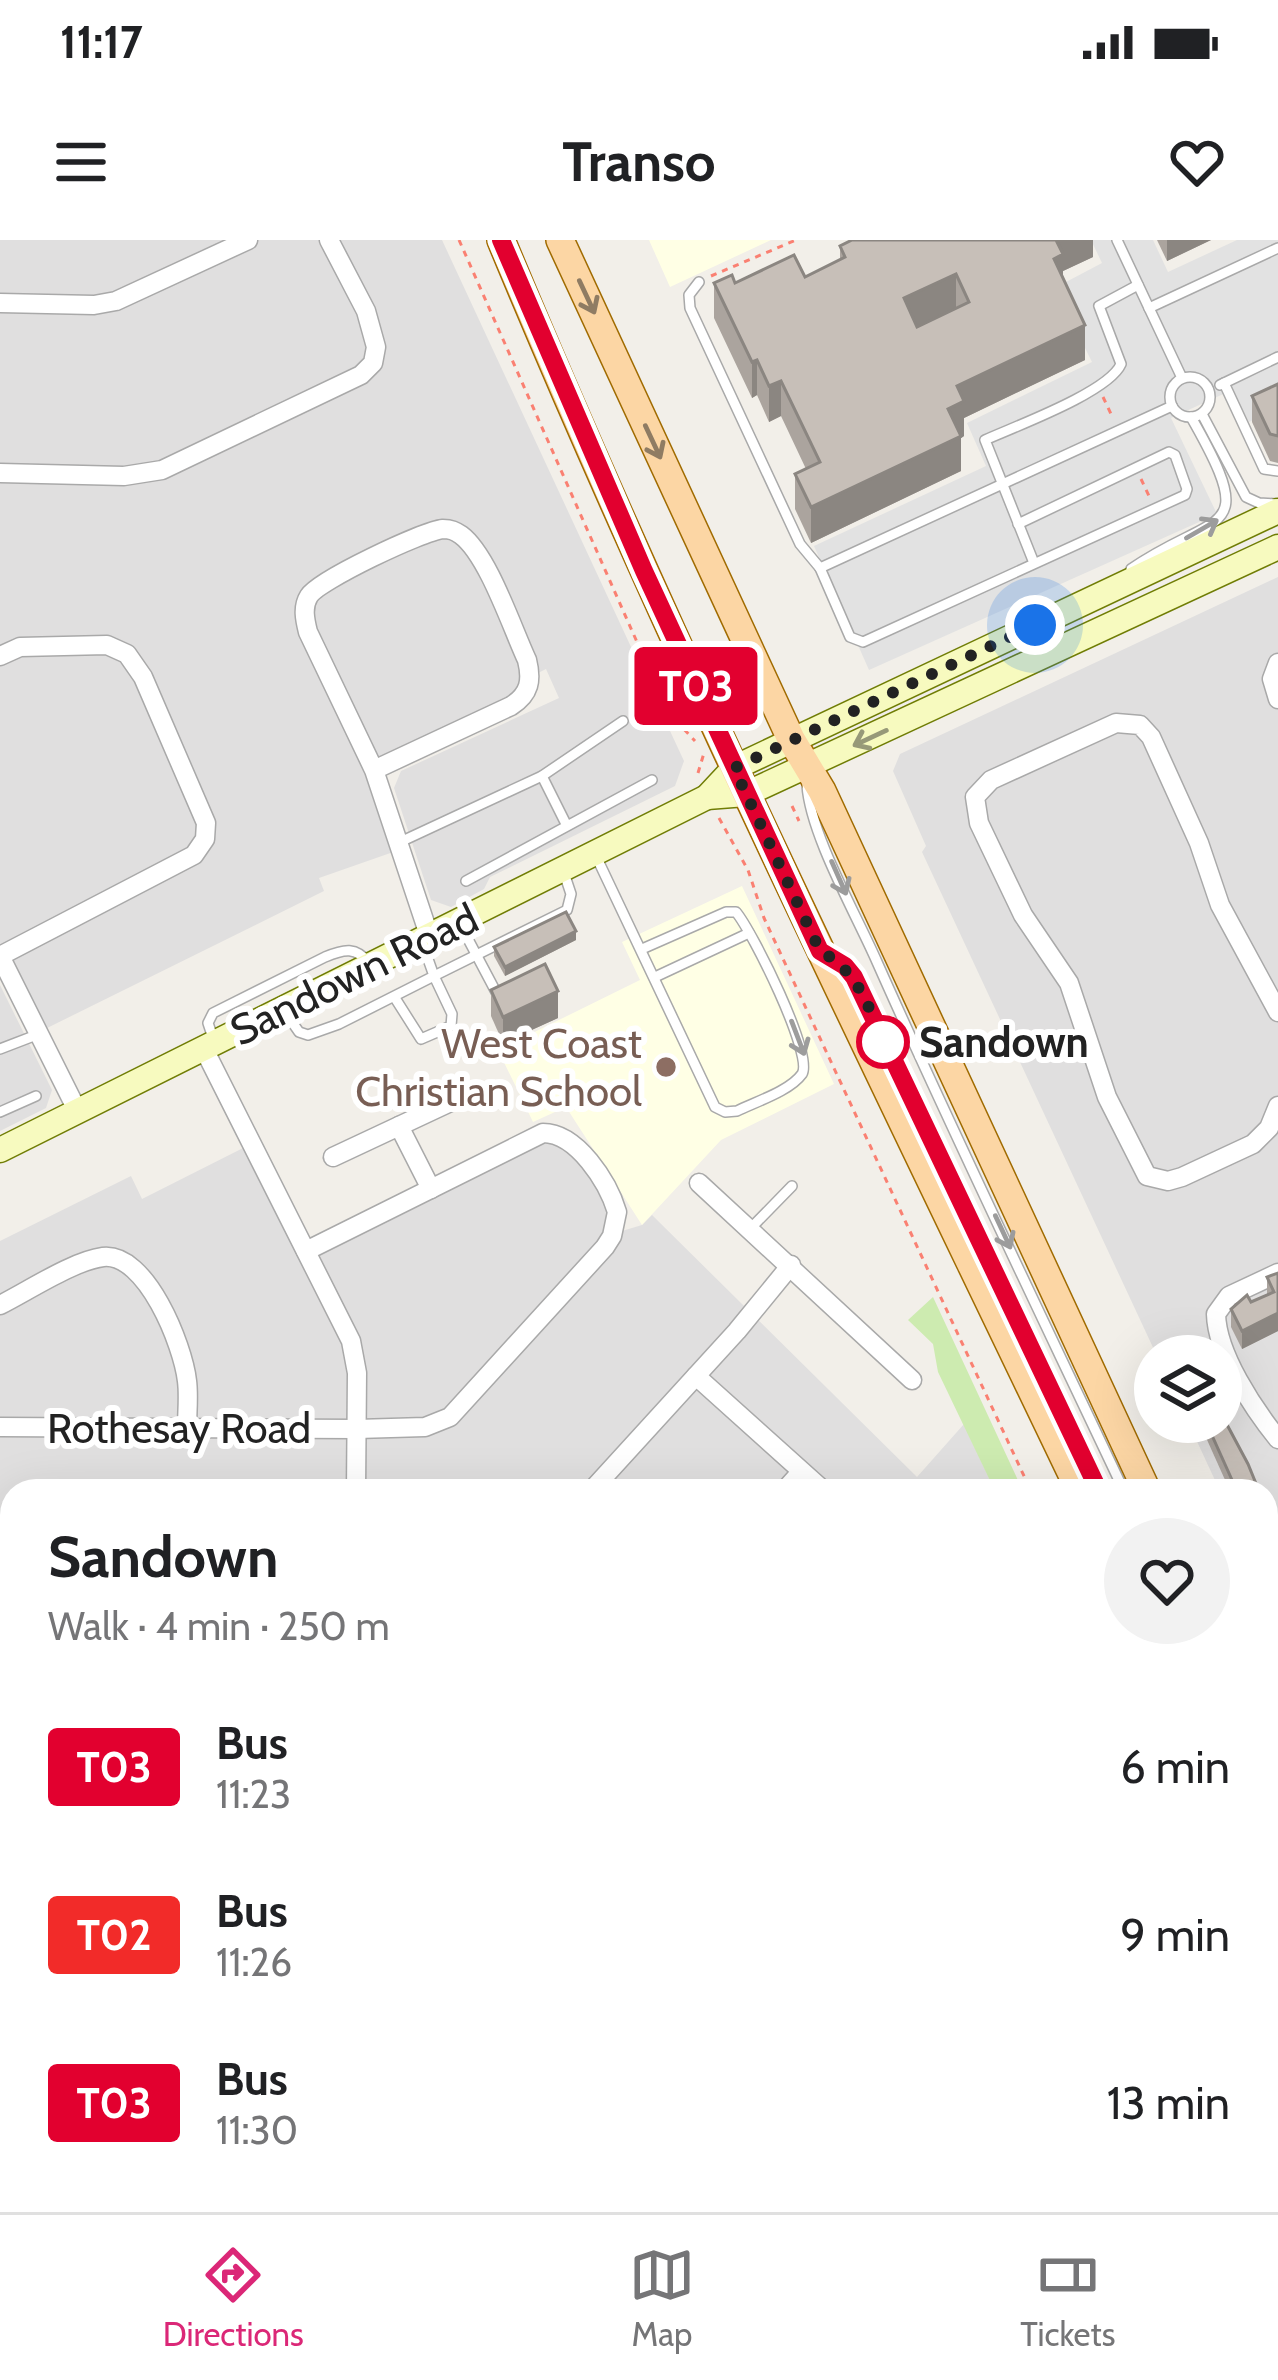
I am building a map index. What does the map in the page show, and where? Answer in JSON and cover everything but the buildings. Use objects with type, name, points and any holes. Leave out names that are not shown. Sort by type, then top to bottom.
[{"type":"main road","points":[[501,240],[740,781],[1074,1479]]},
{"type":"main road","points":[[560,240],[1141,1479]]},
{"type":"main road","name":"Sandown Road","points":[[740,781],[791,740],[1278,507]]},
{"type":"main road","name":"Sandown Road","points":[[0,1150],[595,854],[702,788],[806,767],[1278,548]]},
{"type":"street","points":[[0,303],[94,305],[116,301],[248,240]]},
{"type":"street","points":[[0,473],[124,476],[162,470],[361,375],[375,356],[374,334],[329,240]]},
{"type":"street","points":[[374,770],[511,706],[528,689],[527,659],[482,562],[464,536],[451,530],[427,534],[321,584],[306,600],[308,632],[374,770],[429,935]]},
{"type":"street","points":[[0,656],[20,646],[107,645],[127,654],[143,677],[206,823],[205,839],[194,855],[0,956],[78,1112]]},
{"type":"street","points":[[1278,664],[1272,679],[1278,699]]},
{"type":"street","points":[[1278,1012],[1231,929],[1199,843],[1151,737],[1140,725],[1117,723],[980,788],[974,806],[979,823],[1023,915],[1069,983],[1107,1097],[1148,1176],[1168,1181],[1253,1144],[1269,1128],[1278,1106]]},
{"type":"street","points":[[210,1046],[354,1349],[356,1479]]},
{"type":"street","points":[[333,1157],[461,1097]]},
{"type":"street","points":[[306,1251],[431,1189],[399,1126]]},
{"type":"street","name":"Rothesay Road","points":[[0,1427],[357,1429],[425,1427],[450,1417],[605,1247],[616,1222],[614,1203],[576,1144],[555,1133],[538,1134],[431,1189]]},
{"type":"street","points":[[699,1183],[912,1380]]},
{"type":"street","points":[[0,1305],[92,1260],[117,1257],[130,1264],[144,1278],[179,1347],[188,1384],[187,1428]]},
{"type":"street","points":[[602,1479],[737,1331],[791,1264]]},
{"type":"street","points":[[1278,1273],[1228,1296],[1216,1314],[1216,1323],[1250,1401],[1278,1439]]},
{"type":"street","points":[[696,1376],[809,1479]]},
{"type":"street","points":[[795,1479],[801,1472]]},
{"type":"street","points":[[0,1675],[0,1737]]},
{"type":"lane","points":[[1117,240],[1182,379]]},
{"type":"lane","points":[[1149,308],[1278,248]]},
{"type":"lane","points":[[699,282],[689,295],[690,308],[800,544],[820,568],[850,637],[861,642],[1186,493],[1175,455],[1167,452],[1018,524]]},
{"type":"lane","points":[[1034,563],[985,440],[1098,386],[1122,366],[1100,306],[1138,285]]},
{"type":"lane","points":[[1210,390],[1278,357]]},
{"type":"lane","points":[[1196,416],[1210,403],[1210,390],[1198,379],[1182,379],[1171,390],[1172,406],[1178,413],[1196,416],[1246,497],[1278,507]]},
{"type":"lane","points":[[1224,383],[1264,469],[1278,471]]},
{"type":"lane","points":[[820,568],[1172,406]]},
{"type":"lane","points":[[1105,592],[1142,562],[1214,526],[1226,512],[1224,484],[1196,416]]},
{"type":"lane","points":[[398,843],[542,776],[622,721]]},
{"type":"lane","points":[[806,767],[808,799],[823,842],[1118,1479]]},
{"type":"lane","points":[[542,776],[566,824]]},
{"type":"lane","points":[[466,880],[652,780]]},
{"type":"lane","points":[[595,854],[715,1107],[737,1111],[796,1080],[806,1063],[796,1031],[740,915],[731,911],[642,950]]},
{"type":"lane","points":[[261,990],[299,1032],[308,1035],[394,998],[569,908],[572,895],[563,870]]},
{"type":"lane","points":[[459,922],[496,992]]},
{"type":"lane","points":[[655,977],[749,933]]},
{"type":"lane","points":[[394,998],[421,1040],[451,1026],[452,1014],[428,959],[429,935]]},
{"type":"lane","points":[[210,1046],[210,1016],[343,950],[354,950],[370,964]]},
{"type":"lane","points":[[820,951],[854,977],[1093,1479]]},
{"type":"lane","points":[[326,958],[339,982]]},
{"type":"lane","points":[[0,1048],[39,1034]]},
{"type":"lane","points":[[0,1112],[36,1096]]},
{"type":"lane","points":[[750,1229],[792,1186]]},
{"type":"path","points":[[459,240],[668,712],[704,752],[702,788]]},
{"type":"path","points":[[699,282],[796,240]]},
{"type":"path","points":[[1098,386],[1118,431]]},
{"type":"path","points":[[1136,470],[1154,508]]},
{"type":"path","points":[[723,826],[748,870],[754,896],[1025,1479]]},
{"type":"shaded area","points":[[0,240],[442,240],[684,761],[675,786],[490,877],[484,889],[451,907],[431,900],[394,788],[401,771],[559,698],[546,669],[532,676],[530,688],[373,772],[399,850],[319,878],[324,891],[37,1033],[0,958]]},
{"type":"shaded area","points":[[649,240],[771,240],[670,287]]},
{"type":"shaded area","points":[[1091,240],[1153,240],[1168,272],[1237,240],[1278,240],[1278,408],[1249,422],[1232,390],[1171,418],[1217,514],[869,670],[814,546],[986,466],[967,423],[1092,362],[1059,296],[1069,290],[1066,282],[1102,263]]},
{"type":"shaded area","points":[[1278,577],[1278,1479],[1214,1479],[1198,1443],[1242,1443],[1242,1335],[1147,1335],[922,852],[926,846],[893,771],[900,754]]},
{"type":"shaded area","name":"West Coast Christian School","points":[[742,886],[834,1084],[721,1140],[642,1225],[566,1107],[533,1122],[498,1050],[640,980],[622,942]]},
{"type":"shaded area","points":[[0,985],[52,1090],[46,1108],[0,1131]]},
{"type":"shaded area","points":[[538,1136],[576,1145],[612,1204],[612,1234],[642,1225],[652,1215],[917,1477],[964,1424],[989,1479],[0,1479],[0,1241],[131,1176],[142,1199],[251,1144],[306,1252]]},
{"type":"green space","points":[[933,1297],[1017,1479],[989,1479],[938,1372],[933,1344],[908,1320]]},
{"type":"bus line","name":"T03","points":[[501,240],[644,571],[820,951],[854,977],[1093,1479]]},
{"type":"place","name":"Sandown","points":[[883,1042]]},
{"type":"place","name":"West Coast Christian School","points":[[666,1067]]},
{"type":"route","points":[[883,1042],[889,1054],[854,977],[820,951],[734,768],[1035,625]]}]
